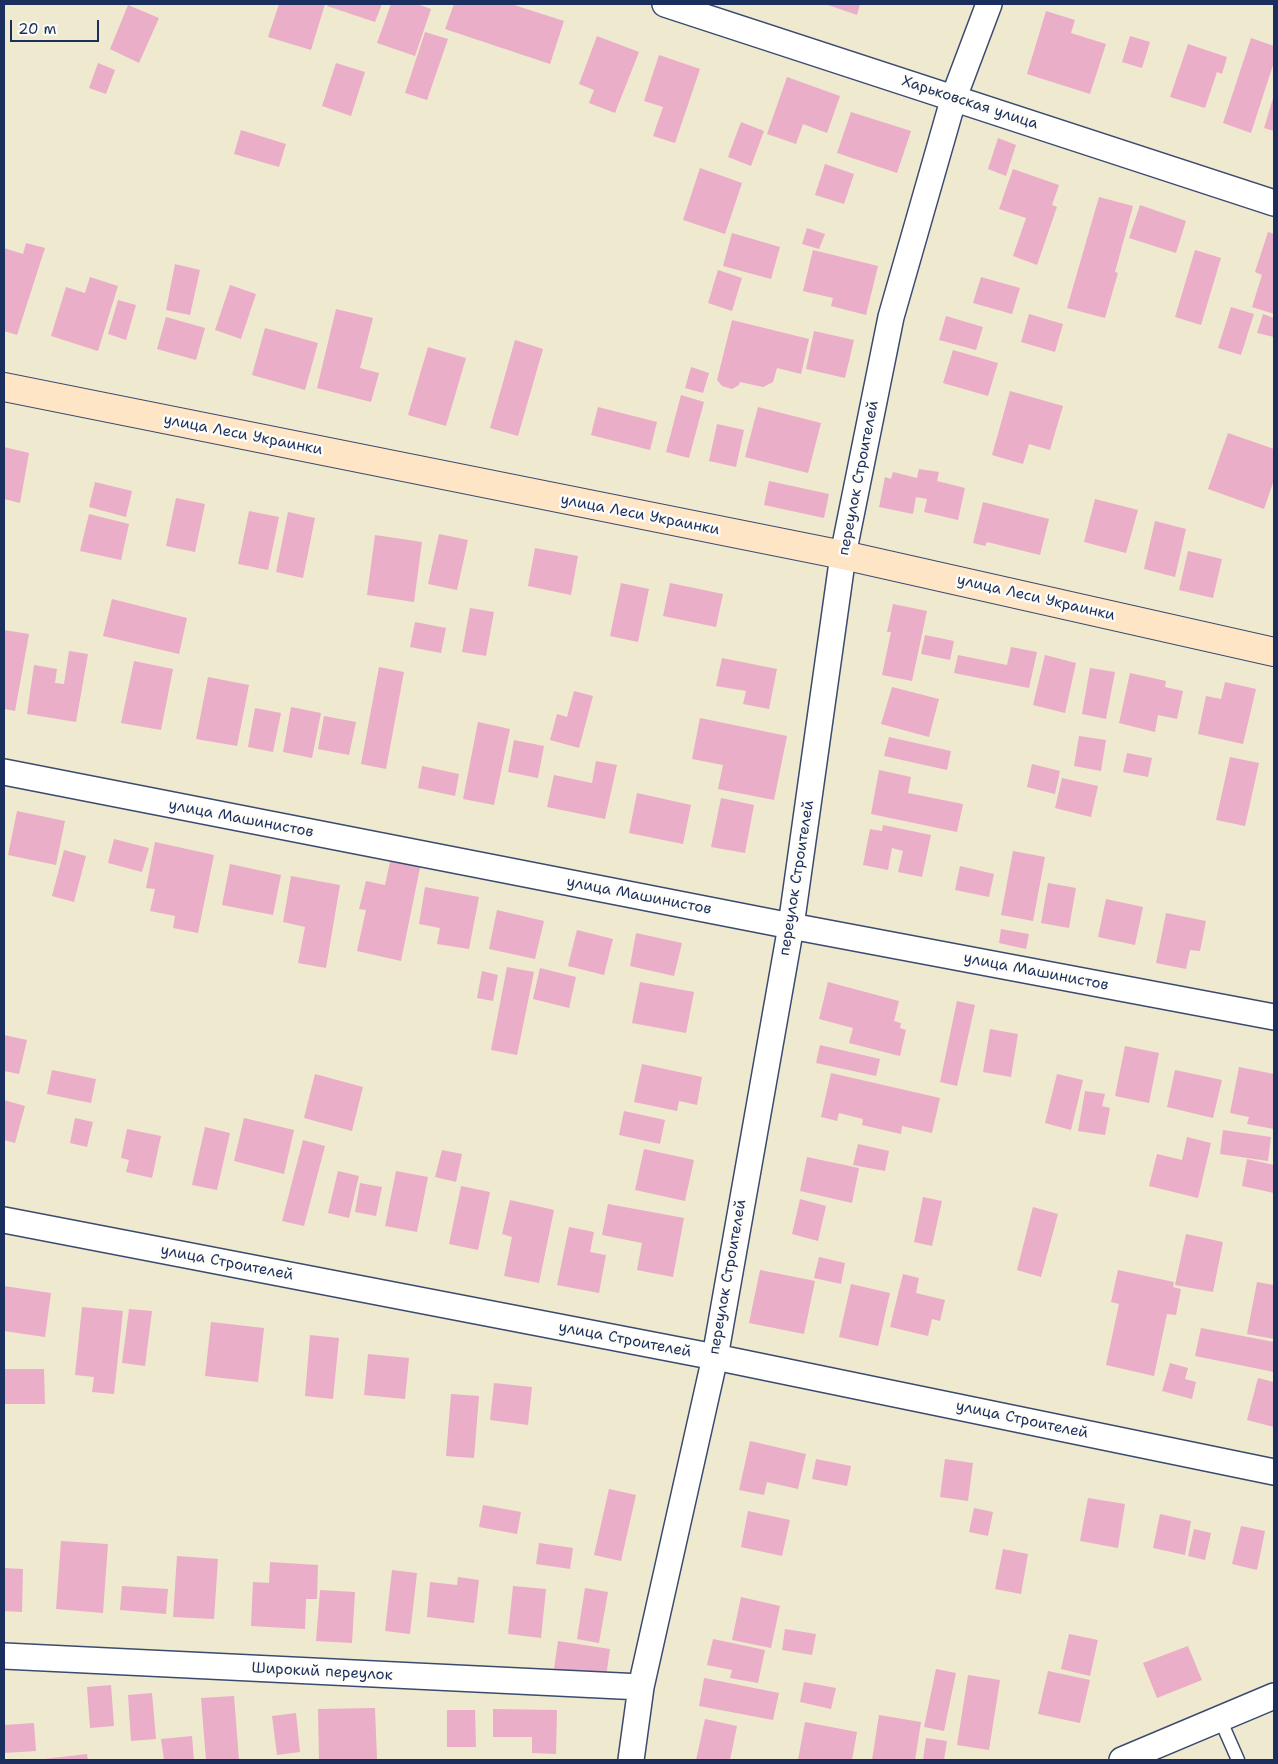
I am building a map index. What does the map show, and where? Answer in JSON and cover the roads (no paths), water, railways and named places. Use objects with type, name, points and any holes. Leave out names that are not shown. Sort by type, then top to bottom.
[{"type":"main road","name":"улица Леси Украинки","points":[[4,387],[843,556],[1274,652]]},
{"type":"street","name":"Харьковская улица","points":[[665,4],[1274,203]]},
{"type":"street","name":"переулок Строителей","points":[[631,1760],[641,1687],[714,1357],[791,926],[843,556],[891,317],[954,98],[989,4]]},
{"type":"street","name":"улица Машинистов","points":[[4,772],[791,926],[1274,1017]]},
{"type":"street","name":"улица Строителей","points":[[4,1220],[714,1357],[1274,1472]]},
{"type":"street","name":"Широкий переулок","points":[[4,1656],[641,1687]]},
{"type":"street","points":[[1122,1760],[1274,1696]]},
{"type":"lane","points":[[1220,1719],[1238,1760]]}]
